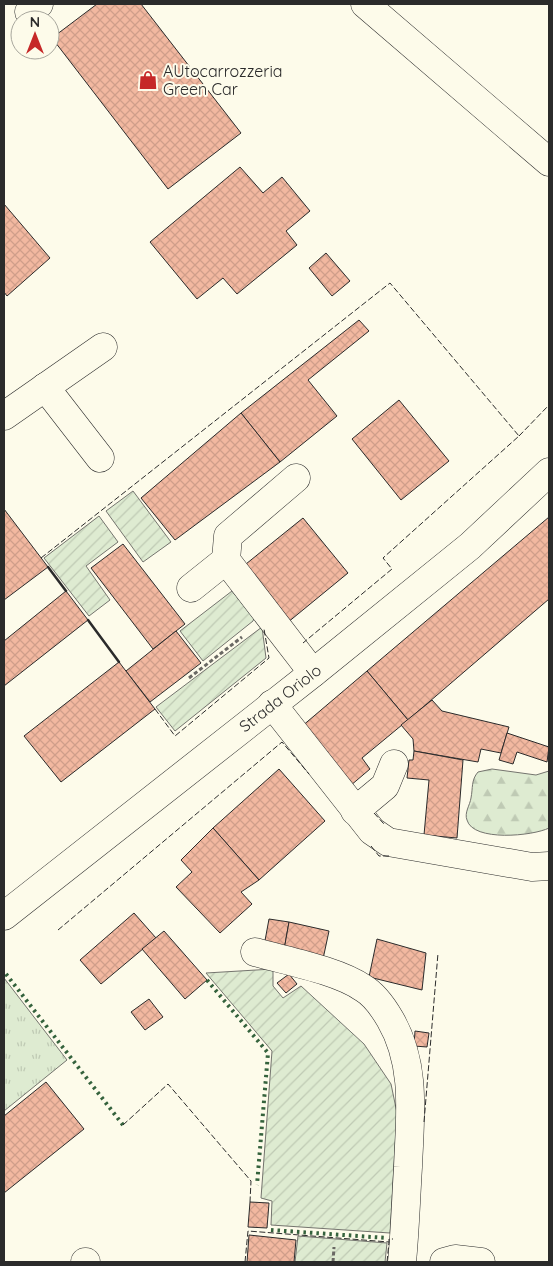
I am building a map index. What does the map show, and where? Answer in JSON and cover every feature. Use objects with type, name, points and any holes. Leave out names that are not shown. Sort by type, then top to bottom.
[{"type":"street","points":[[365,4],[549,162]]},
{"type":"street","points":[[4,416],[102,347]]},
{"type":"street","points":[[45,387],[100,458]]},
{"type":"street","name":"Strada Oriolo","points":[[4,916],[313,673],[470,546],[549,472]]},
{"type":"street","points":[[296,478],[228,536],[226,560],[313,673]]},
{"type":"street","points":[[191,588],[226,560]]},
{"type":"street","points":[[272,704],[372,831],[388,842],[532,866],[549,866]]},
{"type":"street","points":[[356,811],[385,786],[394,764]]},
{"type":"street","points":[[255,952],[347,979],[364,988],[382,1004],[396,1028],[405,1050],[410,1073],[411,1102],[402,1262]]},
{"type":"street","points":[[444,1262],[455,1259],[482,1262]]},
{"type":"path","points":[[189,678],[269,616]]},
{"type":"path","points":[[333,1262],[334,1246]]},
{"type":"green space","points":[[133,491],[171,542],[143,562],[106,511]]},
{"type":"green space","points":[[99,516],[118,542],[86,566],[110,600],[89,616],[44,558]]},
{"type":"green space","points":[[232,591],[254,618],[253,621],[203,661],[180,631]]},
{"type":"green space","points":[[262,627],[266,658],[175,731],[156,707]]},
{"type":"green space","points":[[492,769],[536,775],[549,771],[549,828],[518,835],[504,835],[480,832],[472,827],[466,815],[474,778],[478,772]]},
{"type":"green space","points":[[273,969],[273,986],[283,998],[301,986],[364,1044],[391,1084],[397,1113],[390,1233],[271,1225],[272,1201],[261,1198],[272,1051],[206,973]]},
{"type":"green space","points":[[4,978],[67,1060],[4,1111]]},
{"type":"green space","points":[[298,1236],[387,1243],[385,1262],[295,1262]]},
{"type":"building","points":[[97,4],[141,4],[241,133],[168,189],[60,48],[60,32]]},
{"type":"building","points":[[240,167],[263,193],[282,177],[310,211],[286,231],[297,245],[237,294],[223,278],[197,299],[150,242]]},
{"type":"building","points":[[4,204],[50,258],[7,296],[4,292]]},
{"type":"building","points":[[326,253],[350,281],[332,296],[309,268]]},
{"type":"building","points":[[359,320],[369,331],[308,380],[337,416],[280,462],[241,413]]},
{"type":"building","points":[[399,400],[449,461],[401,500],[352,439]]},
{"type":"building","points":[[241,413],[280,462],[175,540],[141,498]]},
{"type":"building","points":[[4,509],[48,567],[4,600]]},
{"type":"building","points":[[549,517],[549,599],[408,720],[367,671]]},
{"type":"building","points":[[303,518],[348,573],[287,623],[241,568]]},
{"type":"building","points":[[123,544],[185,624],[153,649],[91,568]]},
{"type":"building","points":[[66,591],[88,620],[4,686],[4,641]]},
{"type":"building","points":[[176,631],[201,663],[150,702],[126,671]]},
{"type":"building","points":[[119,662],[155,709],[61,782],[24,736]]},
{"type":"building","points":[[367,671],[408,720],[362,758],[370,769],[350,786],[301,727]]},
{"type":"building","points":[[432,700],[442,711],[509,727],[501,753],[481,749],[478,762],[414,751],[413,739],[401,725]]},
{"type":"building","points":[[507,733],[549,747],[547,762],[517,752],[513,764],[499,760]]},
{"type":"building","points":[[414,751],[463,760],[457,838],[424,835],[429,780],[407,778],[409,760],[413,760]]},
{"type":"building","points":[[279,769],[325,821],[259,880],[213,828]]},
{"type":"building","points":[[213,828],[259,880],[241,892],[252,904],[220,933],[176,887],[192,872],[181,860]]},
{"type":"building","points":[[134,913],[156,938],[101,984],[80,960]]},
{"type":"building","points":[[269,919],[289,922],[284,950],[264,946]]},
{"type":"building","points":[[289,922],[329,931],[323,959],[284,950]]},
{"type":"building","points":[[164,931],[207,980],[185,999],[142,949]]},
{"type":"building","points":[[377,939],[426,953],[422,990],[369,977]]},
{"type":"building","points":[[289,974],[297,984],[286,993],[277,983]]},
{"type":"building","points":[[149,999],[163,1017],[145,1030],[131,1012]]},
{"type":"building","points":[[415,1031],[429,1033],[427,1047],[414,1046]]},
{"type":"building","points":[[46,1082],[84,1129],[4,1193],[4,1116]]},
{"type":"building","points":[[250,1202],[269,1203],[267,1228],[248,1227]]},
{"type":"building","points":[[249,1235],[296,1240],[294,1262],[247,1262]]},
{"type":"hedge","points":[[6,974],[123,1125]]},
{"type":"hedge","points":[[207,980],[268,1053],[257,1185]]},
{"type":"hedge","points":[[271,1230],[387,1238]]},
{"type":"fence","points":[[41,558],[390,283],[519,436],[383,558],[392,569],[303,643]]},
{"type":"fence","points":[[519,436],[549,405]]},
{"type":"fence","points":[[155,709],[175,736],[269,658],[264,629]]},
{"type":"fence","points":[[58,930],[282,742],[309,774]]},
{"type":"fence","points":[[374,813],[384,824]]},
{"type":"fence","points":[[371,846],[379,856],[389,856]]},
{"type":"fence","points":[[424,1122],[438,953]]},
{"type":"fence","points":[[123,1125],[168,1084],[251,1181],[250,1202]]},
{"type":"fence","points":[[245,1262],[248,1231],[389,1242],[389,1239],[393,1239]]},
{"type":"fence","points":[[387,1262],[389,1242]]},
{"type":"wall","points":[[48,567],[66,591]]},
{"type":"wall","points":[[88,620],[119,662]]},
{"type":"place","name":"AUtocarrozzeria Green Car","points":[[148,80]]}]
